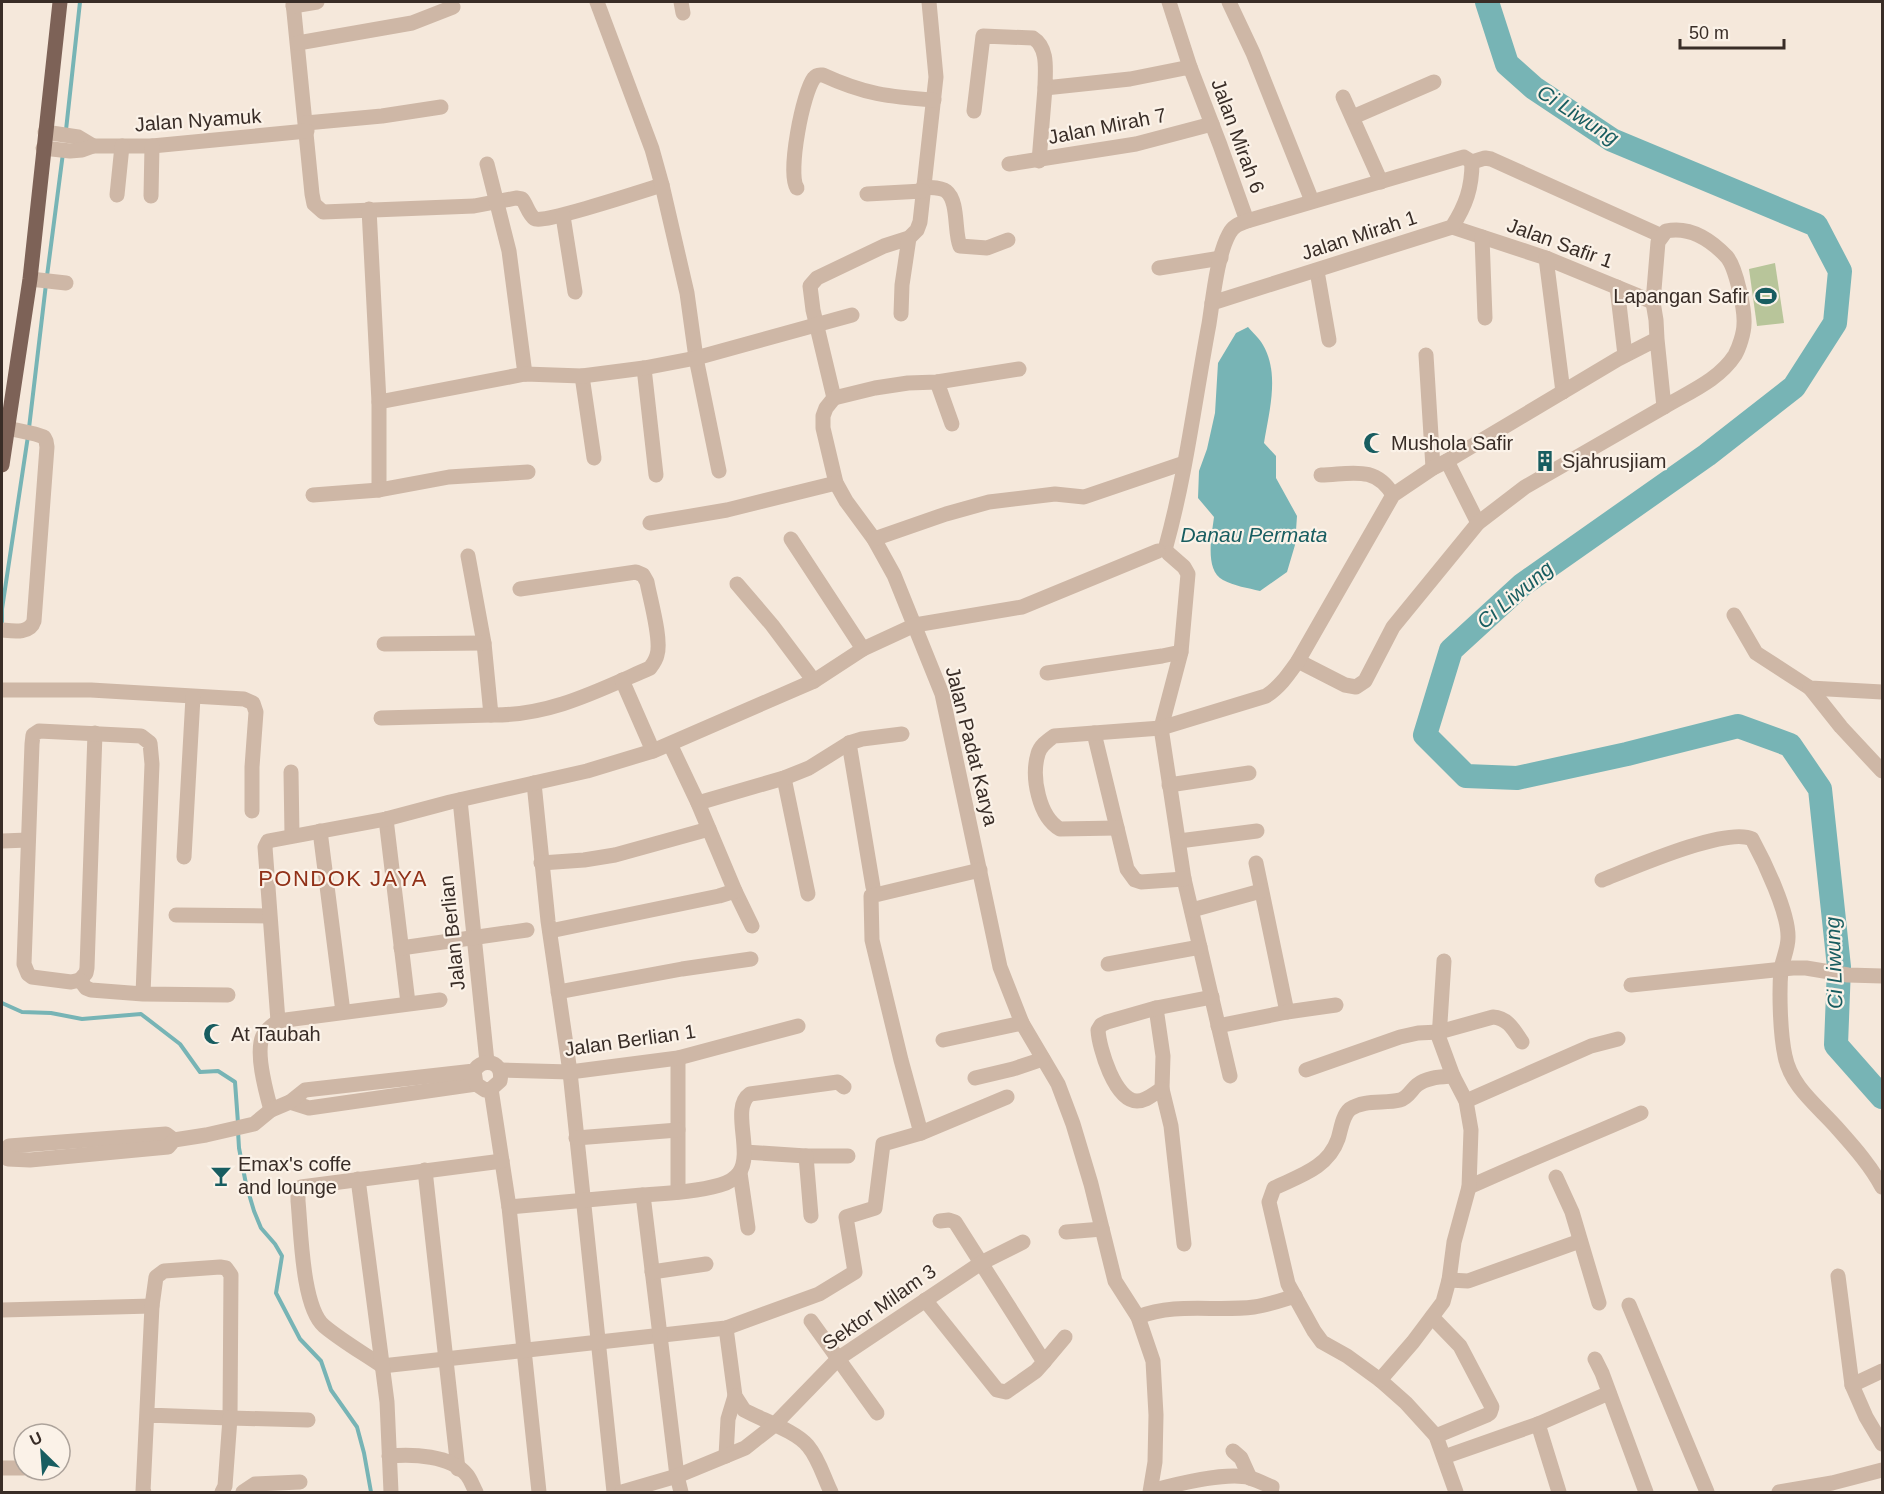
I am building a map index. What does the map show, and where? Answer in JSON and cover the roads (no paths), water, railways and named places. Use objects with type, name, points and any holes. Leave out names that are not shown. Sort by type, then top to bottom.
[{"type":"main road","points":[[2,465],[60,146],[51,133],[60,2]]},
{"type":"street","points":[[317,2],[293,4],[312,194],[314,204],[323,212],[496,203],[516,198],[522,199],[534,219],[540,220],[563,216],[662,185]]},
{"type":"street","points":[[597,2],[652,149],[662,185],[687,293],[696,358],[719,471]]},
{"type":"street","points":[[929,2],[936,77],[920,222],[917,230],[909,238],[884,246],[817,278],[810,286],[816,325],[834,398],[908,382],[937,382],[1019,369]]},
{"type":"street","points":[[1168,2],[1190,67]]},
{"type":"street","points":[[1230,2],[1253,53],[1312,201]]},
{"type":"street","points":[[298,43],[412,23],[453,7]]},
{"type":"street","points":[[974,111],[980,75],[978,36],[1033,39],[1039,42],[1045,57],[1039,161]]},
{"type":"street","name":"Jalan Mirah 6","points":[[1045,88],[1131,79],[1190,67],[1247,220]]},
{"type":"street","points":[[797,188],[793,183],[794,148],[806,101],[814,78],[818,75],[863,91],[888,96],[934,100]]},
{"type":"street","points":[[1353,117],[1434,81]]},
{"type":"street","points":[[1343,97],[1381,182]]},
{"type":"street","name":"Jalan Nyamuk","points":[[51,133],[60,146],[82,150],[93,146],[152,146],[252,138],[306,127],[441,107]]},
{"type":"street","name":"Jalan Mirah 7","points":[[1009,164],[1136,144],[1212,124]]},
{"type":"street","points":[[117,195],[122,146]]},
{"type":"street","points":[[151,196],[152,146]]},
{"type":"street","points":[[1164,550],[1180,496],[1221,258],[1230,231],[1236,225],[1464,157],[1472,162],[1485,158],[1491,159],[1662,236]]},
{"type":"street","points":[[1452,227],[1461,212],[1472,181],[1472,162]]},
{"type":"street","points":[[487,165],[509,251],[525,374]]},
{"type":"street","points":[[867,194],[945,189],[954,206],[960,246],[987,248],[1008,240]]},
{"type":"street","points":[[369,209],[379,402],[379,490]]},
{"type":"street","points":[[563,216],[575,292]]},
{"type":"street","name":"Jalan Safir 1","points":[[1452,227],[1546,258],[1653,302]]},
{"type":"street","name":"Jalan Mirah 1","points":[[1212,303],[1452,227]]},
{"type":"street","points":[[1298,661],[1345,685],[1356,687],[1365,681],[1393,627],[1479,523],[1525,487],[1664,407],[1720,373],[1736,354],[1744,325],[1738,280],[1728,258],[1695,232],[1678,229],[1666,231],[1658,242],[1653,302],[1664,407]]},
{"type":"street","points":[[1482,237],[1485,318]]},
{"type":"street","points":[[901,314],[902,285],[909,238]]},
{"type":"street","points":[[1159,268],[1221,258]]},
{"type":"street","points":[[1546,258],[1563,392]]},
{"type":"street","points":[[1317,271],[1329,340]]},
{"type":"street","points":[[35,280],[61,283]]},
{"type":"street","points":[[1617,287],[1625,355]]},
{"type":"street","points":[[379,402],[525,374],[582,376],[644,368],[696,358],[852,315]]},
{"type":"street","points":[[1117,828],[1060,830],[1054,826],[1040,799],[1036,767],[1038,752],[1044,744],[1054,736],[1161,728],[1266,696],[1284,682],[1298,661],[1393,495],[1440,464],[1625,355],[1657,339]]},
{"type":"street","points":[[1426,355],[1440,464],[1479,523]]},
{"type":"street","points":[[644,368],[656,475]]},
{"type":"street","points":[[582,376],[594,458]]},
{"type":"street","points":[[937,382],[952,424]]},
{"type":"street","name":"Jalan Padat Karya","points":[[834,398],[823,416],[823,428],[836,483],[846,501],[874,539],[894,575],[942,694],[1000,967],[1022,1023],[1058,1084],[1073,1124],[1114,1281],[1138,1317],[1153,1361],[1156,1415],[1155,1462],[1150,1492]]},
{"type":"street","points":[[2,630],[27,630],[34,621],[47,447],[44,437],[7,428]]},
{"type":"street","points":[[874,539],[989,502],[1055,494],[1084,497],[1184,463]]},
{"type":"street","points":[[313,495],[379,490],[449,477],[528,472]]},
{"type":"street","points":[[1322,476],[1362,474],[1377,477],[1384,482],[1393,495]]},
{"type":"street","points":[[650,523],[737,508],[836,483]]},
{"type":"street","points":[[791,540],[863,650]]},
{"type":"street","points":[[278,1021],[265,847],[268,841],[386,819],[587,771],[652,751],[814,681],[863,650],[915,625],[1022,607],[1164,550]]},
{"type":"street","points":[[1164,550],[1184,567],[1188,574],[1181,652],[1161,728],[1185,879],[1230,1076]]},
{"type":"street","points":[[468,556],[484,644],[491,715]]},
{"type":"street","points":[[381,718],[515,715],[535,712],[563,705],[650,668],[657,655],[658,641],[647,582],[643,575],[636,572],[520,590]]},
{"type":"street","points":[[737,584],[772,625],[814,681]]},
{"type":"street","points":[[1734,615],[1756,653],[1810,688],[1841,727],[1882,771]]},
{"type":"street","points":[[384,644],[484,644]]},
{"type":"street","points":[[1047,673],[1181,652]]},
{"type":"street","points":[[622,680],[652,751]]},
{"type":"street","points":[[1810,688],[1882,692]]},
{"type":"street","points":[[8,690],[91,690],[244,699],[253,703],[256,712],[252,810]]},
{"type":"street","points":[[184,857],[193,697]]},
{"type":"street","points":[[95,733],[86,973],[75,982],[32,977],[24,964],[15,840],[33,735],[39,731],[48,730],[95,733],[141,736],[150,743],[152,749],[143,994]]},
{"type":"street","points":[[1094,732],[1127,869],[1135,880],[1141,882],[1185,879]]},
{"type":"street","points":[[698,803],[784,778],[809,768],[849,743],[861,739],[902,734]]},
{"type":"street","points":[[849,743],[873,887]]},
{"type":"street","points":[[670,744],[752,926]]},
{"type":"street","points":[[291,772],[292,836]]},
{"type":"street","points":[[1169,785],[1249,773]]},
{"type":"street","points":[[784,778],[808,894]]},
{"type":"street","points":[[534,783],[541,863],[570,1072],[614,1492]]},
{"type":"street","name":"Jalan Berlian","points":[[460,800],[484,1072]]},
{"type":"street","points":[[386,819],[408,1003]]},
{"type":"street","points":[[541,863],[615,855],[709,829]]},
{"type":"street","points":[[320,831],[343,1012]]},
{"type":"street","points":[[1179,841],[1257,831]]},
{"type":"street","points":[[1602,880],[1688,846],[1739,837],[1752,839],[1767,867],[1787,927],[1788,938],[1781,969],[1781,998],[1785,1056],[1791,1074],[1797,1086],[1839,1130],[1875,1173],[1882,1187]]},
{"type":"street","points":[[1256,863],[1287,1012]]},
{"type":"street","points":[[921,1133],[872,940],[871,896],[980,870]]},
{"type":"street","points":[[550,931],[735,891]]},
{"type":"street","points":[[1192,910],[1261,891]]},
{"type":"street","points":[[176,915],[269,916]]},
{"type":"street","points":[[401,948],[527,930]]},
{"type":"street","points":[[1108,964],[1200,947]]},
{"type":"street","points":[[558,992],[751,959]]},
{"type":"street","points":[[1380,1380],[1443,1302],[1449,1280],[1454,1242],[1465,1209],[1469,1187],[1471,1130],[1466,1101],[1453,1076],[1439,1038],[1444,961]]},
{"type":"street","points":[[1631,985],[1806,968],[1848,975],[1882,976]]},
{"type":"street","points":[[80,980],[86,988],[91,990],[143,994],[228,995]]},
{"type":"street","points":[[1162,1089],[1147,1099],[1137,1101],[1128,1100],[1121,1094],[1108,1066],[1098,1030],[1107,1022],[1156,1008],[1212,997]]},
{"type":"street","points":[[3,1154],[8,1159],[30,1160],[160,1149],[168,1147],[174,1140],[249,1126],[271,1110],[266,1093],[260,1048],[263,1035],[278,1021],[440,1000]]},
{"type":"street","points":[[1218,1026],[1336,1005]]},
{"type":"street","points":[[1156,1008],[1163,1056],[1162,1089],[1171,1126],[1184,1244]]},
{"type":"street","points":[[1306,1070],[1400,1037],[1439,1032],[1493,1017],[1501,1017],[1508,1022],[1522,1042]]},
{"type":"street","points":[[943,1040],[1022,1023]]},
{"type":"street","name":"Jalan Berlian 1","points":[[271,1110],[290,1102],[309,1107],[484,1072],[570,1072],[678,1058],[798,1026]]},
{"type":"street","points":[[1466,1101],[1590,1046],[1618,1039]]},
{"type":"street","points":[[678,1058],[678,1192]]},
{"type":"street","points":[[975,1078],[1043,1059]]},
{"type":"street","points":[[484,1072],[500,1082],[491,1089],[480,1088],[484,1072]]},
{"type":"street","points":[[1453,1076],[1428,1079],[1417,1085],[1400,1100],[1371,1102],[1350,1109],[1345,1115],[1337,1141],[1328,1157],[1316,1169],[1274,1188],[1269,1202],[1288,1284],[1322,1342],[1347,1356],[1380,1380],[1406,1403],[1436,1436],[1456,1492]]},
{"type":"street","points":[[748,1228],[740,1173],[745,1152],[743,1101],[750,1094],[838,1082],[844,1088]]},
{"type":"street","points":[[491,1089],[509,1207],[539,1492]]},
{"type":"street","points":[[502,1161],[301,1187],[298,1191],[308,1294],[315,1313],[323,1325],[382,1366],[726,1328],[819,1294],[855,1272],[846,1217],[874,1208],[883,1143],[921,1133],[1007,1097]]},
{"type":"street","points":[[1469,1187],[1641,1113]]},
{"type":"street","points":[[576,1138],[678,1130]]},
{"type":"street","points":[[745,1152],[848,1156]]},
{"type":"street","points":[[806,1156],[811,1216]]},
{"type":"street","points":[[425,1170],[458,1469]]},
{"type":"street","points":[[509,1207],[678,1192],[719,1186],[740,1173]]},
{"type":"street","points":[[1556,1177],[1572,1212],[1599,1303]]},
{"type":"street","points":[[358,1179],[387,1402],[391,1492]]},
{"type":"street","points":[[643,1195],[662,1335],[677,1476],[681,1492]]},
{"type":"street","points":[[940,1221],[955,1222],[1044,1362]]},
{"type":"street","points":[[1066,1232],[1102,1229]]},
{"type":"street","points":[[1449,1280],[1468,1281],[1580,1241]]},
{"type":"street","name":"Sektor Milam 3","points":[[622,1492],[677,1476],[745,1448],[773,1425],[839,1358],[981,1263],[1023,1242]]},
{"type":"street","points":[[652,1272],[706,1264]]},
{"type":"street","points":[[144,1492],[152,1306],[156,1277],[164,1270],[220,1267],[229,1271],[231,1275],[230,1418],[225,1486],[222,1492]]},
{"type":"street","points":[[1838,1276],[1852,1384],[1866,1417],[1882,1444]]},
{"type":"street","points":[[1138,1317],[1152,1312],[1184,1308],[1254,1307],[1295,1296]]},
{"type":"street","points":[[925,1300],[998,1390],[1006,1392],[1036,1371],[1065,1337]]},
{"type":"street","points":[[1629,1305],[1707,1492]]},
{"type":"street","points":[[5,1310],[152,1306]]},
{"type":"street","points":[[1432,1317],[1460,1346],[1491,1407],[1487,1415],[1436,1436]]},
{"type":"street","points":[[811,1322],[877,1413]]},
{"type":"street","points":[[726,1328],[735,1395],[744,1410],[793,1434],[807,1445],[831,1492]]},
{"type":"street","points":[[1595,1359],[1610,1393],[1646,1492]]},
{"type":"street","points":[[1852,1384],[1882,1371]]},
{"type":"street","points":[[1444,1457],[1538,1424],[1610,1393]]},
{"type":"street","points":[[726,1456],[728,1419],[735,1395]]},
{"type":"street","points":[[147,1415],[308,1420]]},
{"type":"street","points":[[1538,1424],[1559,1492]]},
{"type":"street","points":[[1233,1452],[1241,1458],[1250,1478]]},
{"type":"street","points":[[389,1456],[430,1457],[446,1462],[467,1474],[476,1492]]},
{"type":"street","points":[[1779,1492],[1832,1483],[1882,1470]]},
{"type":"street","points":[[1150,1492],[1221,1476],[1250,1478],[1274,1491]]},
{"type":"street","points":[[243,1492],[255,1484],[300,1482]]},
{"type":"water","name":"Danau Permata","points":[[1248,327],[1263,345],[1271,368],[1272,393],[1264,443],[1276,456],[1276,478],[1297,516],[1295,545],[1287,572],[1260,591],[1232,584],[1217,575],[1211,560],[1214,517],[1198,498],[1199,471],[1207,449],[1215,413],[1218,363],[1236,333]]},
{"type":"waterway","points":[[66,130],[80,2]]},
{"type":"waterway","name":"Ci Liwung","points":[[1487,2],[1507,64],[1534,88],[1612,140],[1816,225],[1840,271],[1835,323],[1794,387],[1707,455],[1522,585],[1451,650],[1425,735],[1466,776],[1517,778],[1627,754],[1738,726],[1790,745],[1820,789],[1839,967],[1836,1045],[1882,1097]]},
{"type":"waterway","points":[[47,276],[63,153]]},
{"type":"waterway","points":[[29,428],[46,284]]},
{"type":"waterway","points":[[2,627],[2,609],[28,436]]},
{"type":"waterway","points":[[2,1003],[22,1012],[51,1013],[82,1019],[141,1014],[180,1044],[200,1072],[218,1071],[235,1082],[238,1123]]},
{"type":"waterway","points":[[238,1131],[246,1184],[254,1211],[261,1228],[282,1256],[276,1293],[300,1339],[321,1361],[331,1390],[357,1427],[371,1492]]},
{"type":"place","name":"Lapangan Safir","points":[[1766,296]]},
{"type":"place","name":"Mushola Safir","points":[[1374,443]]},
{"type":"place","name":"Sjahrusjiam","points":[[1545,461]]},
{"type":"place","name":"At Taubah","points":[[214,1034]]},
{"type":"place","name":"Emax's coffe and lounge","points":[[221,1176]]},
{"type":"district","name":"PONDOK JAYA","points":[[343,878]]}]
